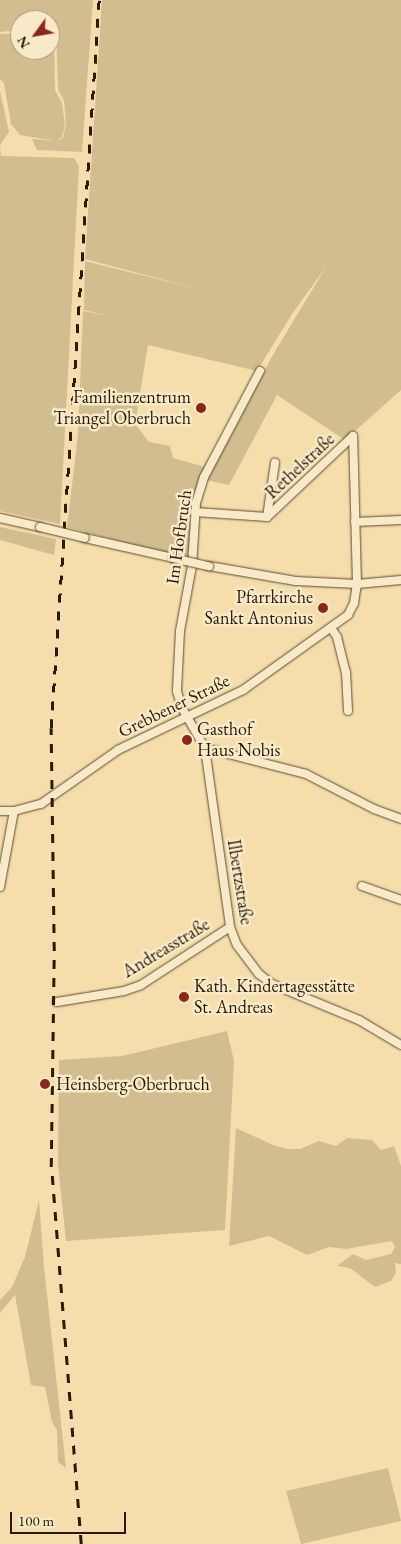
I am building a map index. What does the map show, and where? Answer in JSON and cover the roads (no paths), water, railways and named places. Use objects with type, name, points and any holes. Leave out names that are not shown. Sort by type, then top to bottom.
[{"type":"street","name":"Im Hofbruch","points":[[205,748],[182,708],[176,672],[180,631],[192,566],[195,512],[204,477],[260,371]]},
{"type":"street","name":"Rethelstraße","points":[[267,517],[353,436]]},
{"type":"street","name":"Grebbener Straße","points":[[0,811],[14,811],[41,804],[118,750],[146,734],[189,718],[243,690],[348,615],[354,603],[356,584],[353,436]]},
{"type":"street","points":[[195,512],[267,517],[275,463]]},
{"type":"street","points":[[0,518],[173,558],[296,582],[356,584],[401,580]]},
{"type":"street","points":[[356,522],[401,520]]},
{"type":"street","points":[[331,628],[337,637],[346,672],[348,711]]},
{"type":"street","points":[[205,748],[306,774],[374,809],[401,819]]},
{"type":"street","name":"Ilbertzstraße","points":[[205,748],[230,927],[248,962],[272,984],[359,1020],[401,1045]]},
{"type":"street","points":[[0,887],[14,811]]},
{"type":"street","points":[[362,886],[401,900]]},
{"type":"street","name":"Andreasstraße","points":[[57,1002],[124,991],[141,984],[230,927]]},
{"type":"railway","points":[[81,1544],[51,1167],[54,951],[51,728],[99,0]]},
{"type":"place","name":"Familienzentrum Triangel Oberbruch","points":[[201,408]]},
{"type":"place","name":"Pfarrkirche Sankt Antonius","points":[[323,608]]},
{"type":"place","name":"Gasthof Haus Nobis","points":[[187,740]]},
{"type":"place","name":"Kath. Kindertagesstätte St. Andreas","points":[[184,997]]},
{"type":"place","name":"Heinsberg-Oberbruch","points":[[45,1084]]}]
